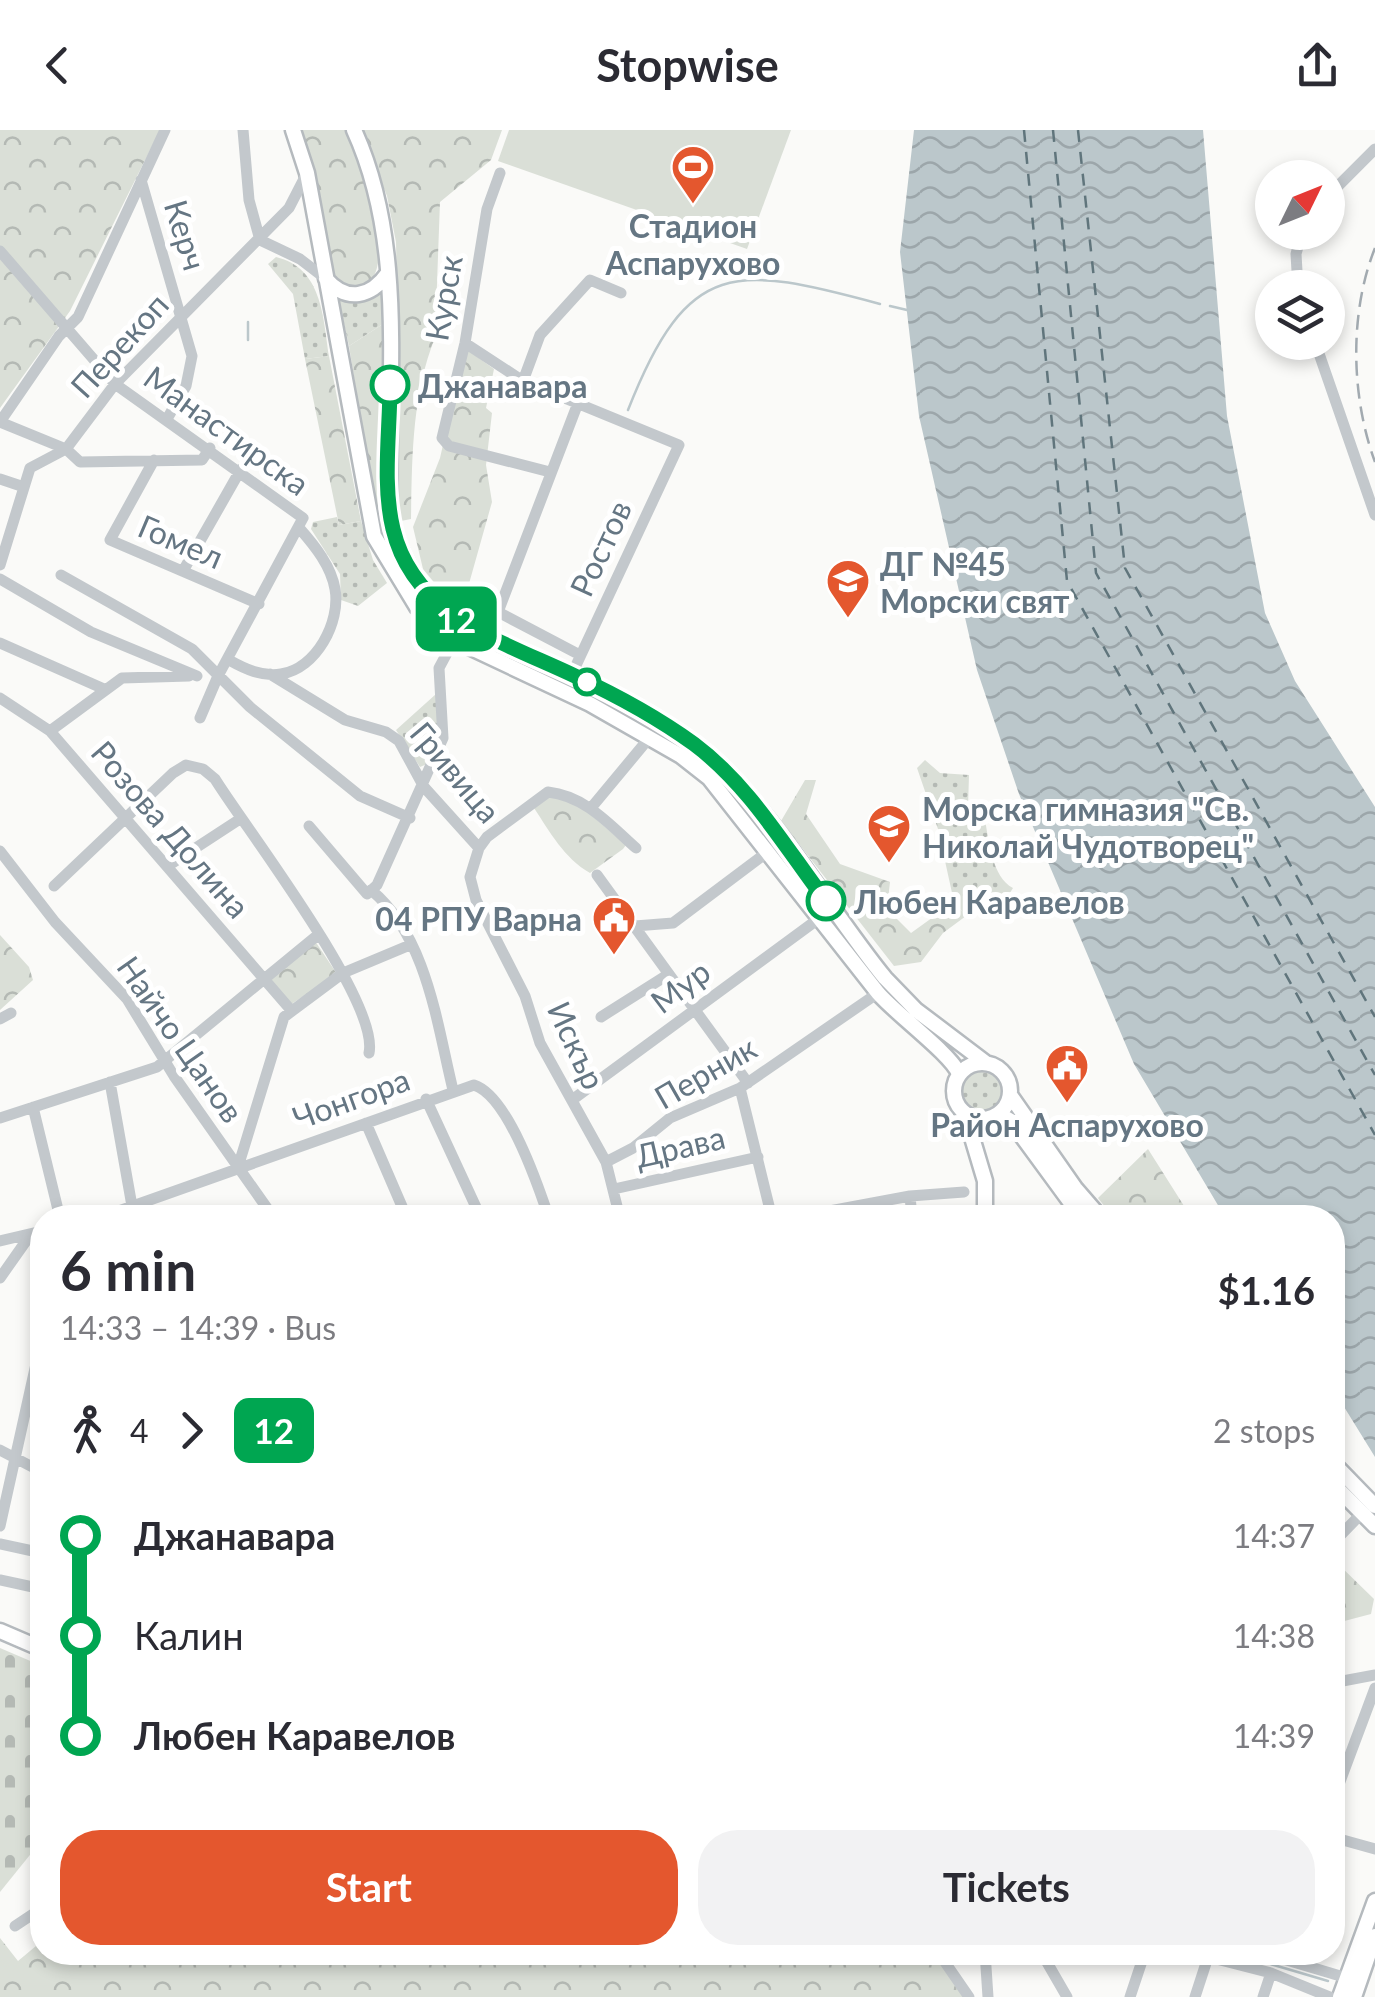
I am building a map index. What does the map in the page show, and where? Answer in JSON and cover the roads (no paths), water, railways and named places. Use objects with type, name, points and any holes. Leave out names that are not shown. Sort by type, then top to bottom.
[{"type":"main road","points":[[293,130],[307,173],[374,536],[388,567],[416,607],[454,640],[650,737],[709,778],[770,850],[878,993],[902,1020],[949,1058],[959,1074]]},
{"type":"main road","points":[[354,130],[376,196],[388,273],[389,476],[397,543],[413,572],[438,603],[479,634],[572,674],[656,720],[718,764],[885,978],[916,1010],[1006,1075],[1010,1095],[1090,1205]]},
{"type":"main road","points":[[326,278],[343,293],[359,295],[374,289],[388,273]]},
{"type":"main road","points":[[363,480],[374,466],[389,476]]},
{"type":"main road","points":[[985,1205],[985,1180],[965,1114],[954,1095],[959,1074],[971,1065],[986,1063]]},
{"type":"main road","points":[[994,1205],[995,1188],[980,1133],[1010,1095]]},
{"type":"main road","points":[[965,1114],[1011,1121],[1072,1205]]},
{"type":"main road","points":[[1345,1479],[1368,1509],[1375,1526]]},
{"type":"main road","points":[[1345,1492],[1368,1509]]},
{"type":"main road","points":[[0,1631],[30,1644]]},
{"type":"main road","points":[[1340,1997],[1375,1901]]},
{"type":"main road","points":[[1354,1997],[1375,1936]]},
{"type":"street","points":[[165,130],[78,317],[0,422],[66,449],[80,462],[202,460],[210,448]]},
{"type":"street","points":[[243,130],[249,200],[260,240],[300,259],[326,278]]},
{"type":"street","points":[[1345,179],[1375,149]]},
{"type":"street","name":"Перекоп","points":[[0,565],[24,486],[37,462],[66,449],[116,384],[289,208],[307,173]]},
{"type":"street","name":"Курск","points":[[500,173],[487,209],[465,342],[442,435],[444,443],[550,472]]},
{"type":"street","name":"Керч","points":[[141,180],[182,316],[191,366],[186,386],[167,419]]},
{"type":"street","name":"Манастирска","points":[[0,250],[116,384],[241,469],[302,524],[324,559],[335,588],[334,617],[325,640],[310,657],[284,674],[270,674]]},
{"type":"street","points":[[523,381],[540,335],[590,280],[622,293]]},
{"type":"street","points":[[465,342],[523,381],[578,403],[498,612],[580,655]]},
{"type":"street","points":[[1321,360],[1375,515]]},
{"type":"street","name":"Ростов","points":[[572,674],[679,445],[578,403]]},
{"type":"street","name":"Гомел","points":[[154,460],[110,540],[259,604]]},
{"type":"street","points":[[182,571],[241,469]]},
{"type":"street","points":[[0,479],[24,486]]},
{"type":"street","points":[[200,718],[218,676],[302,524]]},
{"type":"street","points":[[61,575],[192,649],[218,676],[360,796],[410,818]]},
{"type":"street","points":[[0,579],[91,632],[197,676]]},
{"type":"street","points":[[369,892],[410,818],[445,727],[439,668],[454,640]]},
{"type":"street","points":[[0,642],[104,690]]},
{"type":"street","name":"Гривица","points":[[229,660],[270,674],[345,720],[386,732],[398,741],[424,787],[479,848],[487,837],[548,792],[568,795],[591,808],[636,848]]},
{"type":"street","points":[[50,731],[122,678],[218,676]]},
{"type":"street","name":"Розова Долина","points":[[0,698],[50,731],[290,1009]]},
{"type":"street","points":[[591,808],[650,737]]},
{"type":"street","points":[[54,886],[181,767],[191,764],[210,773],[343,973],[364,1022],[368,1053]]},
{"type":"street","points":[[168,866],[240,818]]},
{"type":"street","points":[[309,826],[369,892],[410,946],[426,984],[453,1090],[474,1085],[494,1100],[515,1134],[545,1205]]},
{"type":"street","name":"Искър","points":[[479,848],[470,877],[476,900],[525,996],[540,1043],[606,1162],[617,1205]]},
{"type":"street","points":[[634,926],[673,923],[770,850]]},
{"type":"street","name":"Найчо Цанов","points":[[0,851],[38,901],[127,1000],[265,1204]]},
{"type":"street","points":[[597,875],[744,1086],[769,1205]]},
{"type":"street","name":"Мур","points":[[572,1100],[821,917]]},
{"type":"street","points":[[0,1118],[167,1061],[319,934]]},
{"type":"street","points":[[238,1167],[290,1009],[343,973],[410,946]]},
{"type":"street","points":[[601,1018],[669,974]]},
{"type":"street","name":"Перник","points":[[606,1162],[633,1148],[670,1118],[744,1086],[878,993]]},
{"type":"street","points":[[110,1082],[132,1205]]},
{"type":"street","name":"Чонгора","points":[[135,1205],[453,1090]]},
{"type":"street","points":[[426,1100],[475,1205]]},
{"type":"street","points":[[33,1107],[57,1205]]},
{"type":"street","points":[[366,1123],[401,1205]]},
{"type":"street","name":"Драва","points":[[614,1189],[758,1156]]},
{"type":"street","points":[[862,1205],[964,1192]]},
{"type":"street","points":[[910,1196],[911,1205]]},
{"type":"street","points":[[0,1242],[30,1235]]},
{"type":"street","points":[[0,1278],[30,1242]]},
{"type":"street","points":[[0,1526],[3,1499],[30,1404]]},
{"type":"street","points":[[0,1450],[30,1467]]},
{"type":"street","points":[[1345,1531],[1368,1509]]},
{"type":"street","points":[[0,1544],[30,1550]]},
{"type":"street","points":[[0,1580],[30,1586]]},
{"type":"street","points":[[1345,1680],[1375,1674]]},
{"type":"street","points":[[1345,1769],[1375,1688]]},
{"type":"street","points":[[1345,1757],[1350,1756]]},
{"type":"street","points":[[1345,1841],[1375,1849]]},
{"type":"street","points":[[15,1926],[30,1916]]},
{"type":"street","points":[[947,1965],[969,1997]]},
{"type":"street","points":[[986,1965],[988,1997]]},
{"type":"street","points":[[1049,1965],[1067,1997]]},
{"type":"street","points":[[1130,1997],[1141,1965]]},
{"type":"street","points":[[1195,1997],[1205,1965]]},
{"type":"street","points":[[1238,1965],[1330,1997]]},
{"type":"street","points":[[1309,1965],[1347,1978]]},
{"type":"street","points":[[1263,1997],[1271,1974]]},
{"type":"water","points":[[914,130],[1203,130],[1227,416],[1265,613],[1295,681],[1375,807],[1375,1457],[1345,1408],[1345,1205],[1218,1205],[1134,1064],[1019,794],[977,670],[919,416],[900,252]]},
{"type":"waterway","points":[[628,410],[672,323],[696,299],[722,285],[752,280],[788,283],[880,304]]},
{"type":"waterway","points":[[890,306],[907,310]]},
{"type":"waterway","points":[[248,322],[248,340]]},
{"type":"waterway","points":[[1274,1965],[1328,1981]]},
{"type":"railway","points":[[1375,248],[1361,300],[1356,355],[1361,410],[1375,462]]},
{"type":"place","name":"Стадион Аспарухово","points":[[693,205]]},
{"type":"place","name":"Джанавара","points":[[390,385]]},
{"type":"place","name":"ДГ №45 Морски свят","points":[[848,619]]},
{"type":"place","name":"Морска гимназия \"Св. Николай Чудотворец\"","points":[[889,864]]},
{"type":"place","name":"Любен Каравелов","points":[[826,901]]},
{"type":"place","name":"04 РПУ Варна","points":[[614,956]]},
{"type":"place","name":"Район Аспарухово","points":[[1067,1104]]}]
